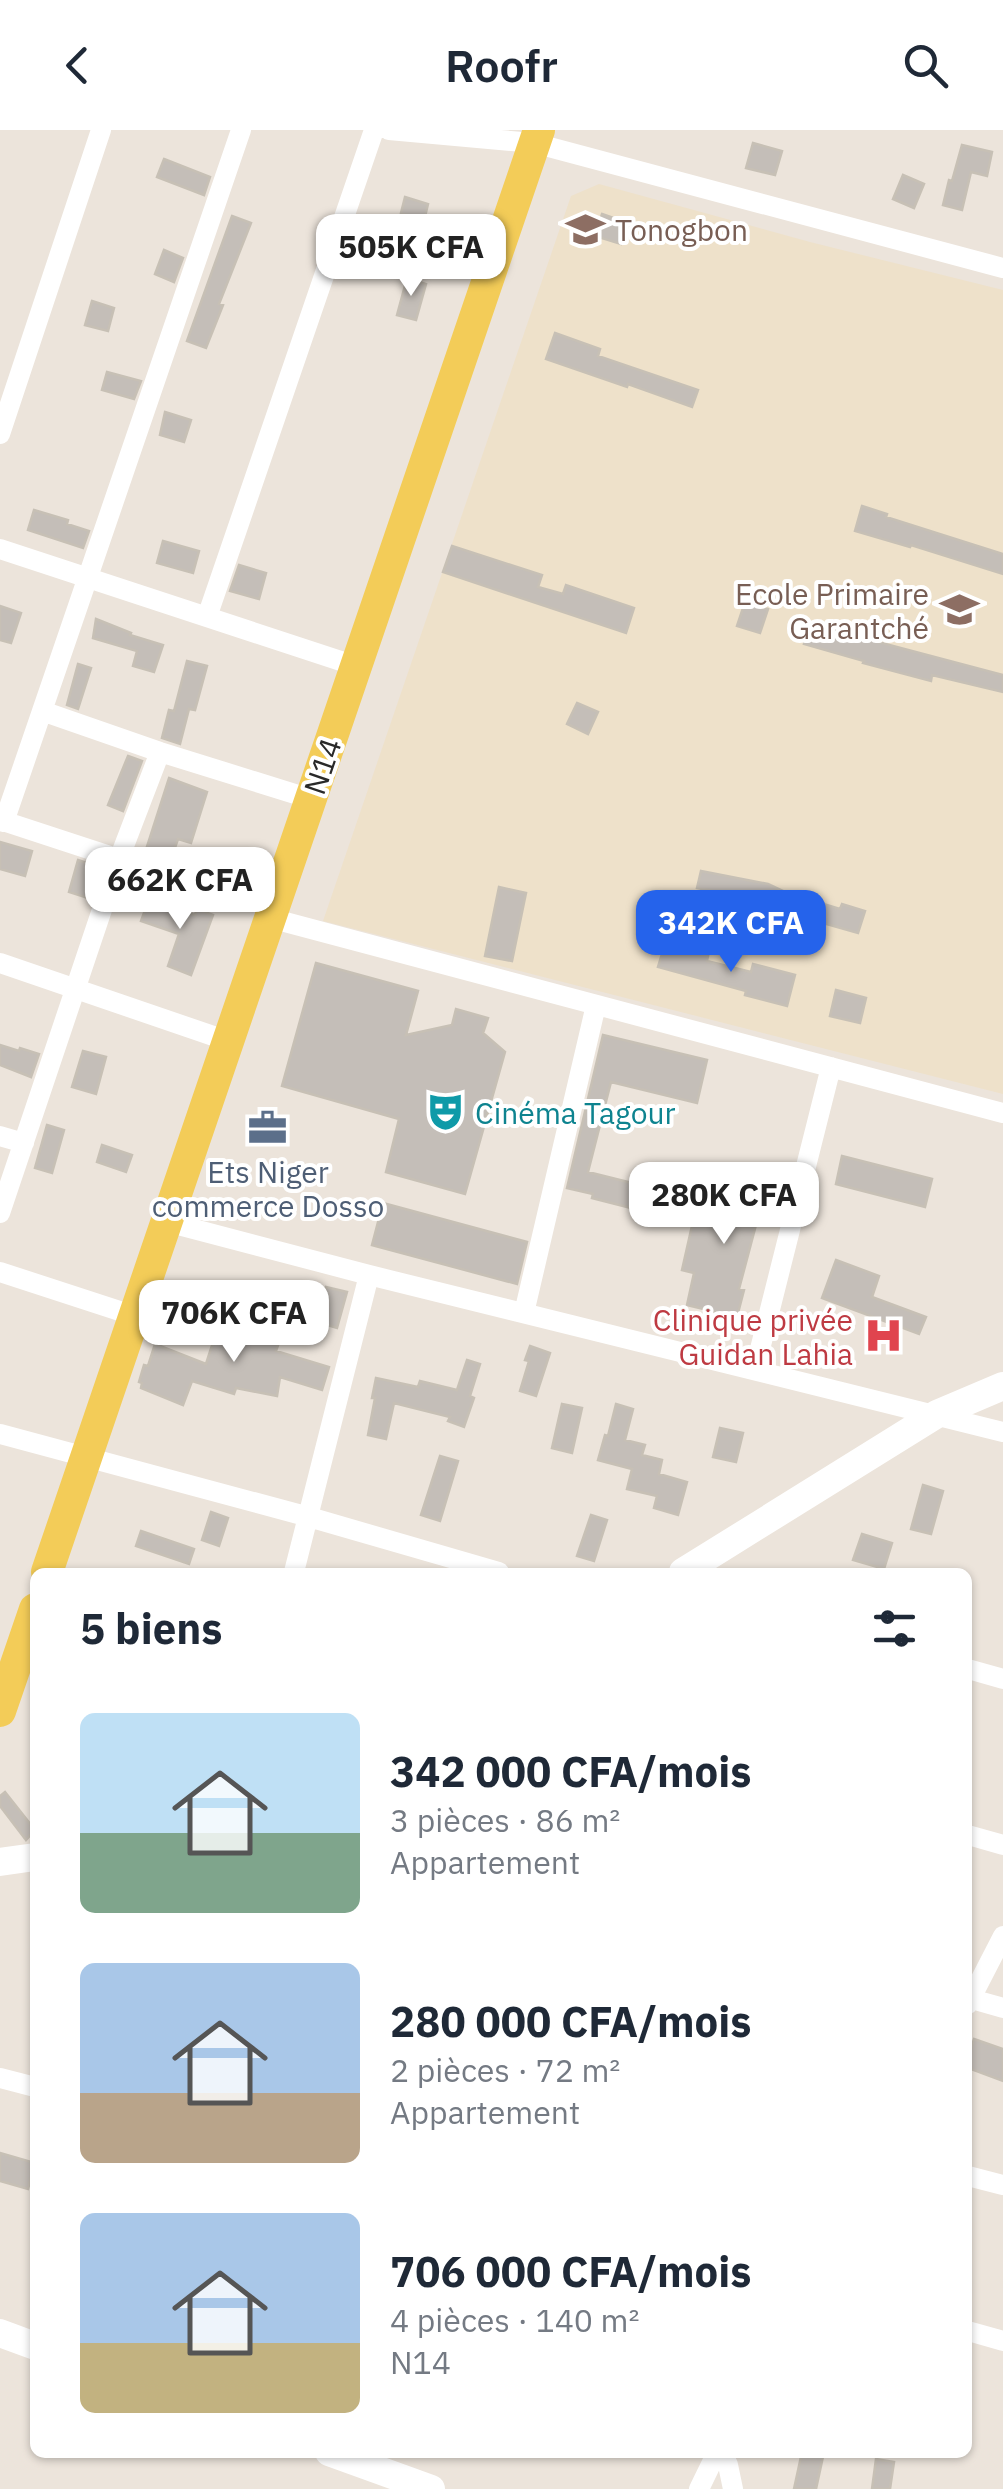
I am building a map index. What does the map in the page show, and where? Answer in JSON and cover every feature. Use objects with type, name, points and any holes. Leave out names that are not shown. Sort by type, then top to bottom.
[{"type":"main road","name":"N14","points":[[49,1568],[537,136]]},
{"type":"main road","points":[[0,1711],[30,1624]]},
{"type":"street","points":[[0,434],[101,130]]},
{"type":"street","points":[[120,859],[2,821],[240,130]]},
{"type":"street","points":[[207,616],[374,130]]},
{"type":"street","points":[[389,130],[537,136],[1003,268]]},
{"type":"street","points":[[0,549],[356,666]]},
{"type":"street","points":[[42,711],[311,800]]},
{"type":"street","points":[[0,1213],[160,752]]},
{"type":"street","points":[[270,918],[1003,1113]]},
{"type":"street","points":[[0,962],[228,1041]]},
{"type":"street","points":[[524,1313],[596,1005]]},
{"type":"street","points":[[755,1369],[831,1067]]},
{"type":"street","points":[[0,1136],[24,1143]]},
{"type":"street","points":[[167,1222],[1003,1432]]},
{"type":"street","points":[[0,1272],[135,1316]]},
{"type":"street","points":[[295,1568],[368,1274]]},
{"type":"street","points":[[690,1568],[937,1414],[1003,1386]]},
{"type":"street","points":[[0,1434],[485,1568]]},
{"type":"street","points":[[972,1670],[1003,1678]]},
{"type":"street","points":[[972,1837],[1003,1845]]},
{"type":"street","points":[[0,1862],[30,1857]]},
{"type":"street","points":[[972,1993],[1003,1936]]},
{"type":"street","points":[[972,2001],[1003,2008]]},
{"type":"street","points":[[0,2078],[30,2087]]},
{"type":"street","points":[[972,2177],[1003,2185]]},
{"type":"street","points":[[0,2333],[30,2344]]},
{"type":"street","points":[[972,2333],[1003,2341]]},
{"type":"street","points":[[345,2458],[431,2489]]},
{"type":"street","points":[[699,2489],[716,2458]]},
{"type":"street","points":[[723,2458],[733,2488]]},
{"type":"shaded area","points":[[599,184],[1003,290],[1003,1094],[323,921],[571,196]]},
{"type":"building","points":[[753,143],[782,151],[775,175],[746,168]]},
{"type":"building","points":[[962,145],[992,152],[987,176],[971,172],[962,210],[943,205]]},
{"type":"building","points":[[164,159],[210,177],[204,195],[157,177]]},
{"type":"building","points":[[903,175],[924,184],[914,208],[893,199]]},
{"type":"building","points":[[405,197],[428,204],[423,225],[441,231],[434,257],[401,248],[410,216],[401,213]]},
{"type":"building","points":[[602,214],[628,223],[621,244],[595,236]]},
{"type":"building","points":[[232,216],[251,223],[206,348],[187,341]]},
{"type":"building","points":[[164,250],[183,258],[174,282],[155,274]]},
{"type":"building","points":[[407,278],[426,284],[416,320],[397,315]]},
{"type":"building","points":[[92,301],[114,308],[108,331],[85,325]]},
{"type":"building","points":[[555,333],[600,349],[598,356],[698,390],[692,407],[546,359]]},
{"type":"building","points":[[107,372],[141,381],[134,399],[102,390]]},
{"type":"building","points":[[165,412],[191,420],[184,442],[160,435]]},
{"type":"building","points":[[862,506],[1003,554],[1003,574],[855,531]]},
{"type":"building","points":[[34,510],[89,531],[83,548],[28,530]]},
{"type":"building","points":[[163,541],[199,551],[193,573],[157,563]]},
{"type":"building","points":[[452,546],[542,575],[538,587],[563,594],[566,585],[634,608],[626,633],[443,572]]},
{"type":"building","points":[[239,565],[266,573],[259,599],[230,591]]},
{"type":"building","points":[[745,602],[768,609],[760,633],[737,626]]},
{"type":"building","points":[[0,606],[21,613],[11,643],[0,640]]},
{"type":"building","points":[[96,619],[163,645],[154,672],[133,666],[137,651],[93,638]]},
{"type":"building","points":[[810,624],[1003,675],[1003,692],[932,675],[931,681],[804,644]]},
{"type":"building","points":[[187,661],[207,666],[195,710],[189,709],[180,744],[162,738],[169,710],[174,711]]},
{"type":"building","points":[[78,664],[91,668],[78,709],[67,705]]},
{"type":"building","points":[[577,703],[598,712],[588,734],[567,724]]},
{"type":"building","points":[[128,756],[142,761],[123,811],[108,805]]},
{"type":"building","points":[[169,778],[207,792],[191,843],[178,839],[169,865],[144,856]]},
{"type":"building","points":[[0,842],[32,851],[25,876],[0,869]]},
{"type":"building","points":[[78,860],[102,868],[91,899],[69,892]]},
{"type":"building","points":[[701,871],[768,884],[840,909],[842,904],[865,911],[858,933],[752,899],[751,906],[732,902],[733,895],[697,888]]},
{"type":"building","points":[[499,887],[526,893],[512,961],[485,956]]},
{"type":"building","points":[[149,899],[195,915],[197,909],[213,915],[191,975],[168,966],[179,934],[141,921]]},
{"type":"building","points":[[665,944],[708,956],[707,961],[751,972],[753,964],[795,975],[787,1006],[658,967]]},
{"type":"building","points":[[316,963],[418,991],[406,1035],[452,1025],[456,1009],[488,1018],[483,1033],[505,1052],[465,1194],[386,1172],[399,1119],[282,1086]]},
{"type":"building","points":[[836,990],[866,998],[860,1023],[830,1016]]},
{"type":"building","points":[[603,1035],[707,1060],[697,1103],[611,1082],[588,1172],[672,1193],[666,1217],[567,1188]]},
{"type":"building","points":[[0,1045],[39,1054],[31,1077],[0,1065]]},
{"type":"building","points":[[83,1051],[106,1057],[96,1094],[72,1087]]},
{"type":"building","points":[[47,1125],[64,1130],[52,1173],[35,1168]]},
{"type":"building","points":[[102,1145],[132,1155],[126,1172],[97,1162]]},
{"type":"building","points":[[842,1156],[932,1179],[925,1207],[836,1184]]},
{"type":"building","points":[[744,1166],[771,1176],[754,1220],[757,1221],[739,1289],[744,1290],[737,1317],[687,1305],[694,1273],[682,1270],[696,1208],[725,1215]]},
{"type":"building","points":[[383,1203],[527,1242],[517,1284],[372,1245]]},
{"type":"building","points":[[836,1260],[879,1276],[872,1297],[926,1317],[919,1334],[822,1298]]},
{"type":"building","points":[[326,1287],[347,1292],[337,1328],[317,1322]]},
{"type":"building","points":[[273,1305],[290,1311],[276,1351],[329,1367],[322,1390],[280,1377],[277,1396],[236,1388],[234,1394],[192,1381],[183,1405],[141,1388],[144,1365],[148,1366],[155,1344],[206,1364],[214,1339],[239,1348],[251,1315],[267,1321]]},
{"type":"building","points":[[530,1346],[550,1353],[536,1396],[520,1391]]},
{"type":"building","points":[[467,1360],[480,1364],[464,1427],[448,1421],[450,1417],[394,1403],[386,1439],[368,1435],[376,1378],[418,1387],[420,1381],[457,1390]]},
{"type":"building","points":[[562,1404],[582,1408],[572,1453],[552,1448]]},
{"type":"building","points":[[616,1404],[633,1409],[625,1440],[645,1445],[642,1455],[662,1460],[659,1474],[687,1482],[678,1515],[654,1508],[657,1496],[627,1489],[632,1469],[598,1460]]},
{"type":"building","points":[[720,1428],[743,1433],[736,1462],[713,1457]]},
{"type":"building","points":[[440,1456],[458,1461],[440,1521],[421,1515]]},
{"type":"building","points":[[923,1485],[943,1491],[931,1534],[911,1529]]},
{"type":"building","points":[[211,1512],[228,1518],[219,1546],[202,1540]]},
{"type":"building","points":[[591,1515],[607,1520],[594,1561],[577,1556]]},
{"type":"building","points":[[141,1531],[194,1549],[189,1564],[136,1546]]},
{"type":"building","points":[[862,1534],[892,1543],[884,1568],[853,1560]]},
{"type":"building","points":[[5,1792],[30,1824],[26,1840],[0,1806],[0,1796]]},
{"type":"building","points":[[974,2039],[1003,2049],[1003,2081],[972,2069]]},
{"type":"building","points":[[0,2153],[30,2162],[28,2189],[0,2181]]},
{"type":"building","points":[[801,2458],[823,2458],[816,2489],[794,2489]]},
{"type":"building","points":[[876,2459],[894,2462],[890,2489],[872,2489]]},
{"type":"place","name":"Tonogbon","points":[[585,229]]},
{"type":"place","name":"Ecole Primaire Garantché","points":[[959,610]]},
{"type":"place","name":"Cinéma Tagour","points":[[445,1112]]},
{"type":"place","name":"Ets Niger commerce Dosso","points":[[268,1127]]},
{"type":"place","name":"Clinique privée Guidan Lahia","points":[[883,1336]]}]
